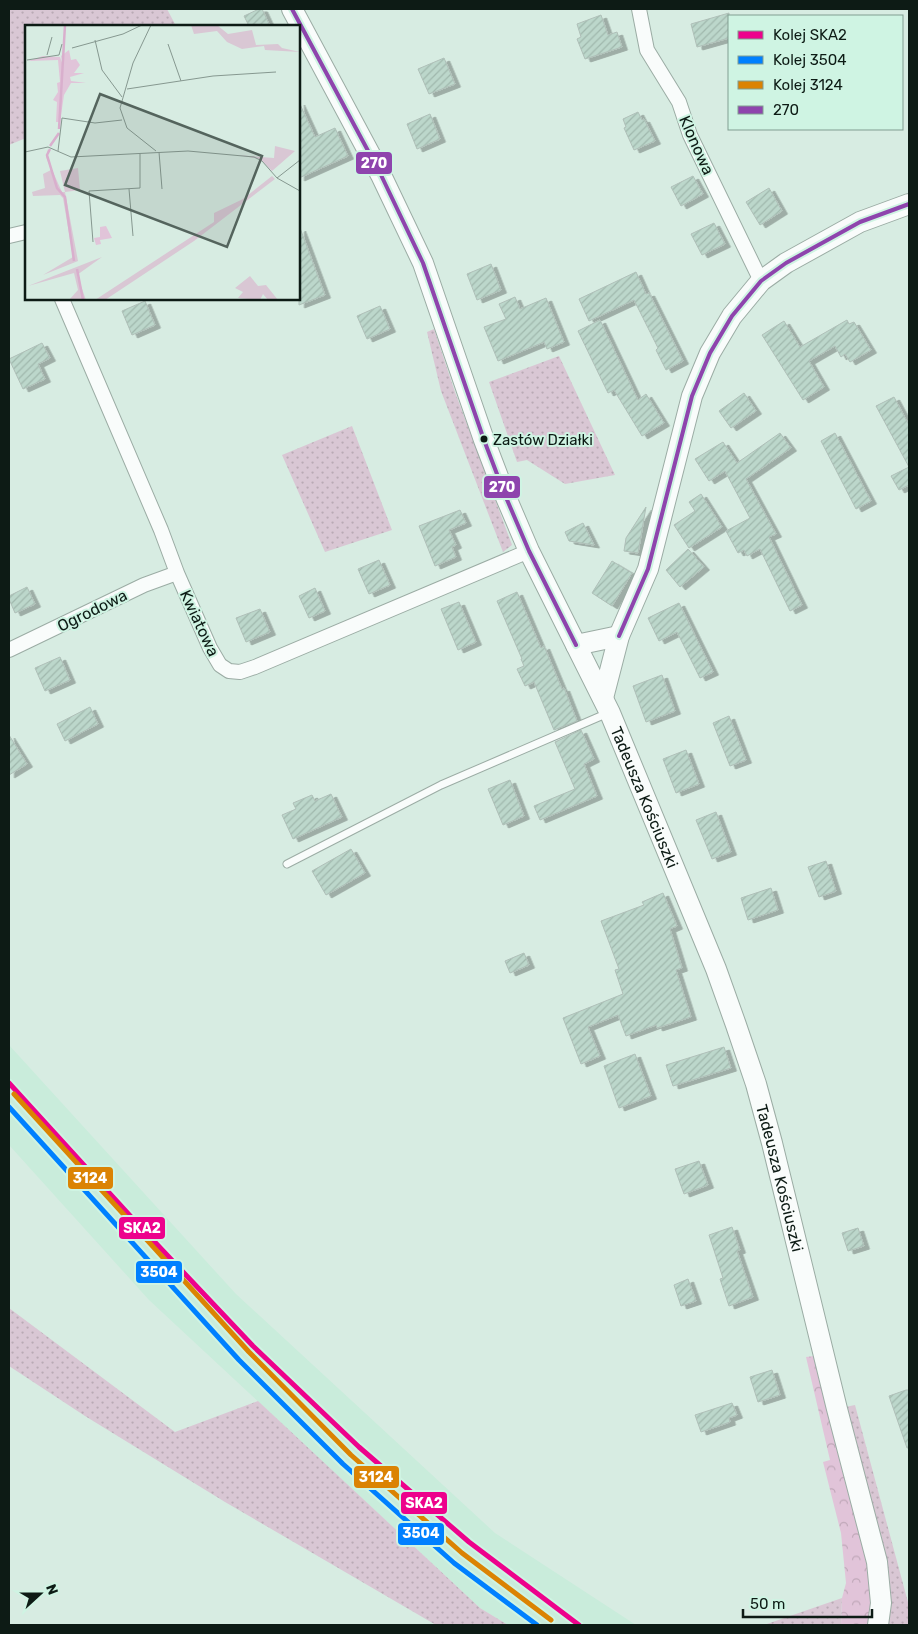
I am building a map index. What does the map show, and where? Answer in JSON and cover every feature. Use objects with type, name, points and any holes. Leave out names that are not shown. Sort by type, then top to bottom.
[{"type":"street","name":"Tadeusza Kościuszki","points":[[292,9],[376,167],[423,263],[484,440],[529,551],[606,706],[716,969],[756,1084],[775,1153],[830,1382],[877,1562],[881,1603],[878,1625]]},
{"type":"street","name":"Klonowa","points":[[639,9],[647,50],[679,102],[690,135],[761,281]]},
{"type":"street","points":[[606,706],[619,636],[648,569],[692,396],[710,354],[732,316],[761,281],[786,263],[860,222],[909,204]]},
{"type":"street","points":[[9,236],[25,232]]},
{"type":"street","name":"Kwiatowa","points":[[62,300],[161,530],[177,573],[215,658],[224,668],[240,672],[255,667],[529,551]]},
{"type":"street","name":"Ogrodowa","points":[[9,650],[144,585],[177,573]]},
{"type":"street","points":[[576,645],[619,636]]},
{"type":"lane","points":[[287,864],[441,785],[606,706]]},
{"type":"shaded area","points":[[9,9],[167,9],[175,25],[25,25],[25,138],[9,145]]},
{"type":"shaded area","points":[[434,329],[455,392],[512,545],[503,552],[441,391],[427,332]]},
{"type":"shaded area","points":[[559,356],[615,475],[565,484],[527,460],[517,462],[489,382]]},
{"type":"shaded area","points":[[352,426],[392,530],[325,552],[282,455]]},
{"type":"shaded area","points":[[9,1045],[236,1294],[495,1533],[636,1625],[508,1625],[480,1608],[149,1300],[9,1145]]},
{"type":"shaded area","points":[[9,1308],[175,1432],[258,1401],[480,1608],[508,1625],[436,1625],[225,1502],[85,1416],[9,1366]]},
{"type":"shaded area","points":[[855,1405],[909,1606],[909,1625],[888,1625],[886,1587],[845,1407]]},
{"type":"shaded area","points":[[842,1598],[841,1625],[764,1625]]},
{"type":"green space","points":[[814,1356],[868,1568],[873,1613],[870,1625],[841,1625],[842,1598],[846,1583],[841,1533],[823,1462],[830,1460],[806,1357]]},
{"type":"building","points":[[262,9],[270,25],[248,25],[244,16]]},
{"type":"building","points":[[729,13],[728,38],[697,47],[691,24]]},
{"type":"building","points":[[601,15],[608,35],[617,32],[622,47],[585,59],[577,39],[581,37],[577,24]]},
{"type":"building","points":[[444,58],[455,84],[429,94],[418,69]]},
{"type":"building","points":[[300,104],[315,137],[335,128],[348,156],[300,178]]},
{"type":"building","points":[[638,112],[642,120],[644,119],[655,141],[634,150],[624,128],[626,127],[623,119]]},
{"type":"building","points":[[430,114],[440,139],[417,149],[407,124]]},
{"type":"building","points":[[693,176],[703,194],[681,206],[671,187]]},
{"type":"building","points":[[769,188],[782,211],[760,225],[746,202]]},
{"type":"building","points":[[714,223],[725,244],[702,255],[691,234]]},
{"type":"building","points":[[300,228],[325,295],[299,305],[300,300]]},
{"type":"building","points":[[491,264],[501,290],[477,300],[467,274]]},
{"type":"building","points":[[636,272],[646,294],[649,293],[683,361],[666,370],[656,350],[658,348],[634,300],[589,321],[579,299]]},
{"type":"building","points":[[515,297],[520,309],[546,298],[564,342],[547,349],[544,342],[498,361],[484,327],[506,319],[499,304]]},
{"type":"building","points":[[145,301],[155,325],[132,335],[122,311]]},
{"type":"building","points":[[380,306],[390,329],[367,339],[357,316]]},
{"type":"building","points":[[600,320],[638,400],[646,394],[664,423],[642,436],[614,390],[608,393],[578,331]]},
{"type":"building","points":[[847,320],[849,324],[854,322],[871,350],[850,362],[845,354],[841,357],[835,346],[809,361],[824,387],[803,400],[762,335],[784,321],[800,347]]},
{"type":"building","points":[[42,343],[50,358],[38,364],[45,379],[23,389],[9,359]]},
{"type":"building","points":[[744,393],[756,411],[731,428],[719,411]]},
{"type":"building","points":[[894,397],[909,425],[909,467],[876,406]]},
{"type":"building","points":[[780,433],[791,448],[746,479],[776,534],[769,537],[802,605],[790,611],[760,549],[747,556],[744,550],[738,553],[726,531],[750,518],[725,471],[709,481],[695,459],[723,442],[737,463]]},
{"type":"building","points":[[835,433],[871,501],[856,509],[821,441]]},
{"type":"building","points":[[909,467],[909,485],[899,490],[891,476]]},
{"type":"building","points":[[701,494],[722,527],[689,548],[674,525],[695,511],[689,502]]},
{"type":"building","points":[[646,507],[638,553],[624,551],[626,538]]},
{"type":"building","points":[[460,510],[466,523],[449,530],[456,545],[452,547],[456,557],[435,566],[419,526]]},
{"type":"building","points":[[583,523],[594,545],[569,541],[565,532]]},
{"type":"building","points":[[688,549],[704,567],[680,587],[666,570]]},
{"type":"building","points":[[379,560],[390,585],[369,594],[358,569]]},
{"type":"building","points":[[612,561],[632,573],[612,606],[592,593]]},
{"type":"building","points":[[27,587],[35,604],[15,613],[9,596]]},
{"type":"building","points":[[315,588],[325,611],[309,618],[299,596]]},
{"type":"building","points":[[517,592],[541,648],[544,646],[562,689],[564,688],[577,721],[554,730],[534,682],[525,686],[517,669],[524,666],[522,659],[497,601]]},
{"type":"building","points":[[459,602],[476,642],[458,650],[441,609]]},
{"type":"building","points":[[679,603],[713,672],[700,678],[677,632],[659,641],[648,618]]},
{"type":"building","points":[[260,609],[270,632],[246,642],[236,618]]},
{"type":"building","points":[[60,657],[70,680],[45,691],[35,668]]},
{"type":"building","points":[[662,675],[675,711],[646,722],[633,686]]},
{"type":"building","points":[[90,707],[98,724],[65,741],[57,724]]},
{"type":"building","points":[[729,716],[746,760],[730,766],[713,723]]},
{"type":"building","points":[[581,730],[594,759],[584,764],[597,796],[540,820],[534,806],[575,789],[555,742]]},
{"type":"building","points":[[9,735],[27,764],[9,775]]},
{"type":"building","points":[[686,750],[699,784],[676,793],[663,759]]},
{"type":"building","points":[[510,780],[524,816],[503,825],[488,789]]},
{"type":"building","points":[[331,794],[342,817],[293,839],[282,815],[296,809],[293,803],[312,795],[315,801]]},
{"type":"building","points":[[716,812],[731,852],[712,859],[696,820]]},
{"type":"building","points":[[351,849],[365,873],[326,895],[312,871]]},
{"type":"building","points":[[826,861],[836,891],[819,897],[808,867]]},
{"type":"building","points":[[771,888],[778,910],[748,920],[741,898]]},
{"type":"building","points":[[663,893],[677,926],[670,929],[682,968],[676,970],[691,1017],[657,1028],[656,1025],[626,1036],[618,1015],[588,1027],[600,1056],[581,1064],[563,1018],[623,994],[615,970],[619,969],[601,921],[644,905],[642,902]]},
{"type":"building","points":[[524,953],[529,965],[510,973],[505,961]]},
{"type":"building","points":[[724,1047],[731,1068],[673,1086],[666,1065]]},
{"type":"building","points":[[635,1054],[651,1096],[619,1108],[604,1066]]},
{"type":"building","points":[[699,1161],[708,1185],[684,1194],[675,1169]]},
{"type":"building","points":[[732,1227],[740,1250],[737,1251],[753,1297],[729,1306],[720,1279],[723,1278],[709,1235]]},
{"type":"building","points":[[858,1228],[864,1246],[848,1251],[842,1233]]},
{"type":"building","points":[[688,1279],[696,1301],[681,1306],[674,1285]]},
{"type":"building","points":[[772,1370],[780,1395],[758,1402],[750,1377]]},
{"type":"building","points":[[909,1390],[909,1448],[907,1448],[889,1396]]},
{"type":"building","points":[[732,1403],[737,1415],[729,1418],[730,1422],[701,1432],[695,1415]]},
{"type":"rail line","name":"SKA2","points":[[9,1083],[133,1219],[253,1346],[359,1447],[469,1542],[579,1625]]},
{"type":"rail line","name":"3124","points":[[14,1094],[249,1352],[351,1455],[462,1553],[551,1620]]},
{"type":"rail line","name":"3504","points":[[9,1107],[239,1360],[343,1464],[454,1563],[537,1625]]},
{"type":"transit line","name":"270","points":[[292,9],[381,175],[423,263],[505,495],[529,551],[576,645]]},
{"type":"transit line","name":"270","points":[[619,636],[648,569],[692,396],[710,353],[732,316],[761,281],[786,263],[860,222],[909,204]]},
{"type":"place","name":"Zastów Działki","points":[[484,439]]}]
